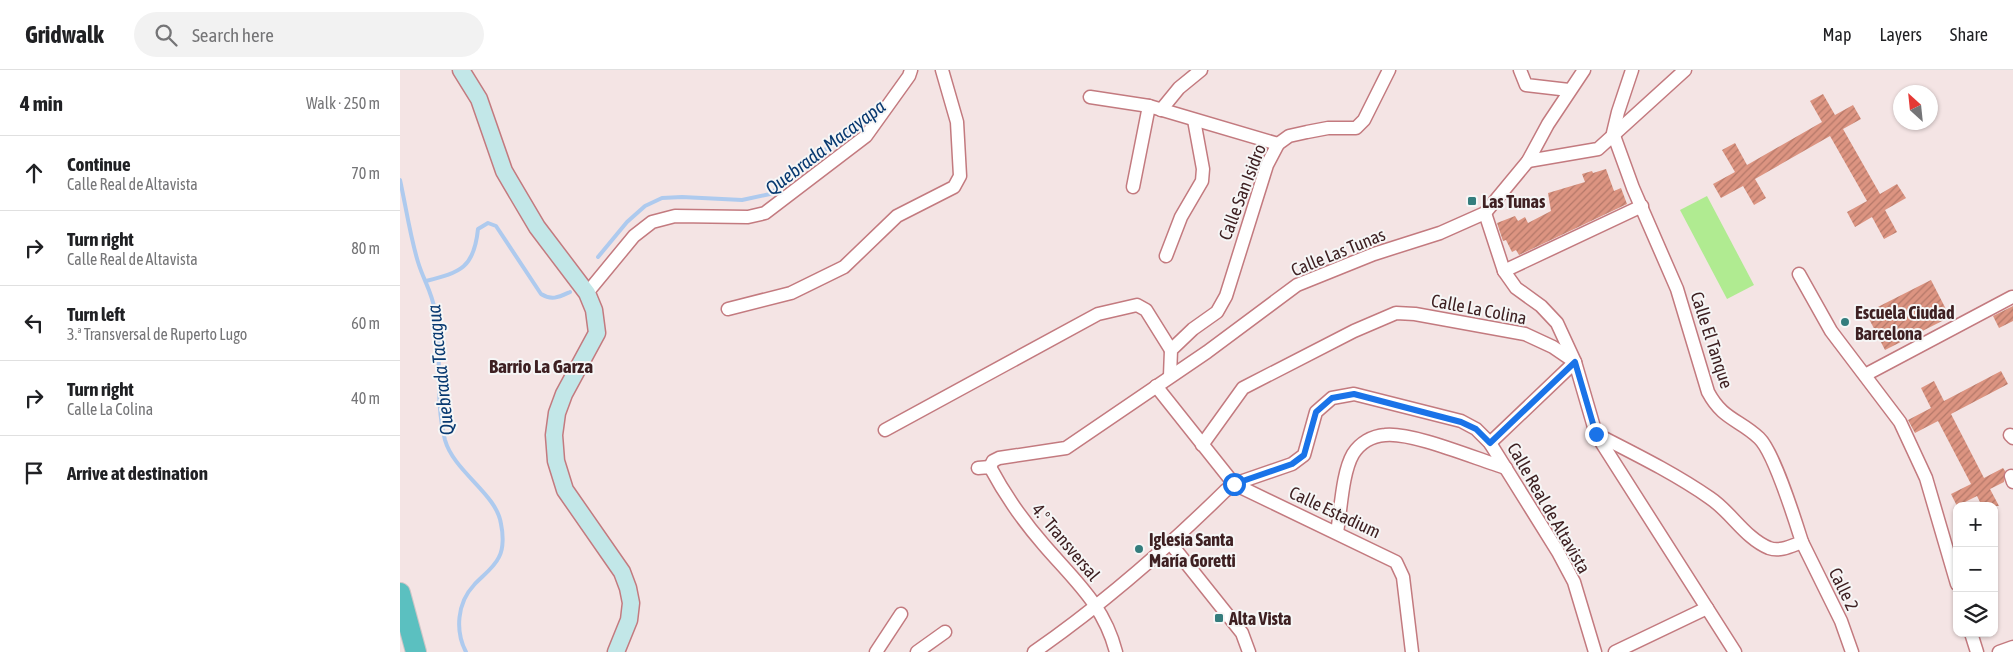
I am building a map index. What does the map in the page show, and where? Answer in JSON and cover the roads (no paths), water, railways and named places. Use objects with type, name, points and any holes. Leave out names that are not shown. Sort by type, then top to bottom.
[{"type":"highway","points":[[400,593],[416,652]]},
{"type":"main road","points":[[462,70],[479,99],[504,171],[537,227],[588,293],[594,310],[598,333],[564,394],[557,413],[554,435],[556,461],[565,490],[609,553],[628,588],[631,604],[629,620],[616,652]]},
{"type":"street","points":[[588,293],[634,236],[652,222],[675,216],[748,217],[765,213],[788,198],[866,136],[909,76],[911,70]]},
{"type":"street","points":[[728,309],[791,293],[844,266],[897,216],[954,187],[960,176],[957,122],[942,70]]},
{"type":"street","points":[[1161,110],[1179,88],[1200,70]]},
{"type":"street","name":"Calle San Isidro","points":[[1171,350],[1193,329],[1217,312],[1226,296],[1269,160],[1278,144],[1289,136],[1328,128],[1356,128],[1361,125],[1389,70]]},
{"type":"street","points":[[1520,70],[1526,84],[1569,90]]},
{"type":"street","name":"Calle Las Tunas","points":[[984,468],[999,458],[1066,448],[1207,352],[1297,285],[1374,254],[1440,233],[1485,214],[1528,161],[1569,90],[1584,70]]},
{"type":"street","points":[[1613,133],[1632,70]]},
{"type":"street","points":[[1528,161],[1598,149],[1613,133],[1685,70]]},
{"type":"street","points":[[1090,97],[1149,106],[1278,144]]},
{"type":"street","points":[[1133,187],[1149,106]]},
{"type":"street","points":[[1166,256],[1181,217],[1202,181],[1203,169],[1194,120]]},
{"type":"street","name":"Calle El Tanque","points":[[1613,133],[1676,289],[1708,392],[1715,406],[1723,414],[1760,438],[1766,447],[1788,500],[1802,542]]},
{"type":"street","points":[[1504,272],[1642,206]]},
{"type":"street","points":[[1485,214],[1504,272],[1516,288],[1541,306],[1557,323],[1575,362],[1596,434],[1735,652]]},
{"type":"street","points":[[1799,274],[1831,331],[1900,422],[1926,478],[1953,570]]},
{"type":"street","points":[[1865,375],[2012,297]]},
{"type":"street","points":[[885,430],[1098,314],[1137,305],[1146,310],[1171,350],[1170,376]]},
{"type":"street","name":"Calle La Colina","points":[[1202,445],[1243,388],[1354,331],[1396,313],[1416,314],[1525,334],[1553,347],[1575,362]]},
{"type":"street","points":[[1490,443],[1575,362]]},
{"type":"street","name":"Calle Estadium","points":[[1156,386],[1234,484],[1396,562],[1403,577],[1412,652]]},
{"type":"street","name":"Calle Real de Altavista","points":[[1034,652],[1098,606],[1171,544],[1234,484],[1292,464],[1304,455],[1316,412],[1332,398],[1354,394],[1461,422],[1476,429],[1490,443],[1558,552],[1574,582],[1595,652]]},
{"type":"street","points":[[1337,532],[1348,465],[1354,453],[1371,438],[1385,434],[1407,436],[1506,468]]},
{"type":"street","points":[[1596,434],[1650,460],[1712,499],[1757,541],[1767,547],[1775,550],[1784,549],[1802,542]]},
{"type":"street","name":"4.° Transversal","points":[[984,468],[1043,543],[1098,606],[1111,632],[1116,652]]},
{"type":"street","name":"Calle 2","points":[[1802,542],[1841,621],[1852,652]]},
{"type":"street","points":[[1171,544],[1242,633],[1249,652]]},
{"type":"street","points":[[1615,652],[1707,608]]},
{"type":"street","points":[[876,652],[900,614]]},
{"type":"street","points":[[916,652],[945,632]]},
{"type":"street","points":[[1972,637],[1977,652]]},
{"type":"street","points":[[1999,652],[2013,648]]},
{"type":"waterway","name":"Quebrada Macayapa","points":[[598,257],[627,222],[645,206],[662,198],[742,200],[770,194],[883,103]]},
{"type":"waterway","name":"Quebrada Tacagua","points":[[400,180],[415,252],[435,311],[440,408],[445,440],[457,462],[492,503],[498,513],[502,528],[503,536],[499,557],[494,565],[468,592],[461,609],[460,635],[466,652]]},
{"type":"waterway","name":"Quebrada Macayapa","points":[[426,281],[448,275],[464,266],[473,252],[478,229],[488,223],[496,226],[541,294],[552,298],[570,292]]},
{"type":"place","name":"Las Tunas","points":[[1472,201]]},
{"type":"place","name":"Escuela Ciudad Barcelona","points":[[1845,322]]},
{"type":"place","name":"Iglesia Santa María Goretti","points":[[1139,549]]},
{"type":"place","name":"Alta Vista","points":[[1219,618]]},
{"type":"district","name":"Barrio La Garza","points":[[541,366]]}]
